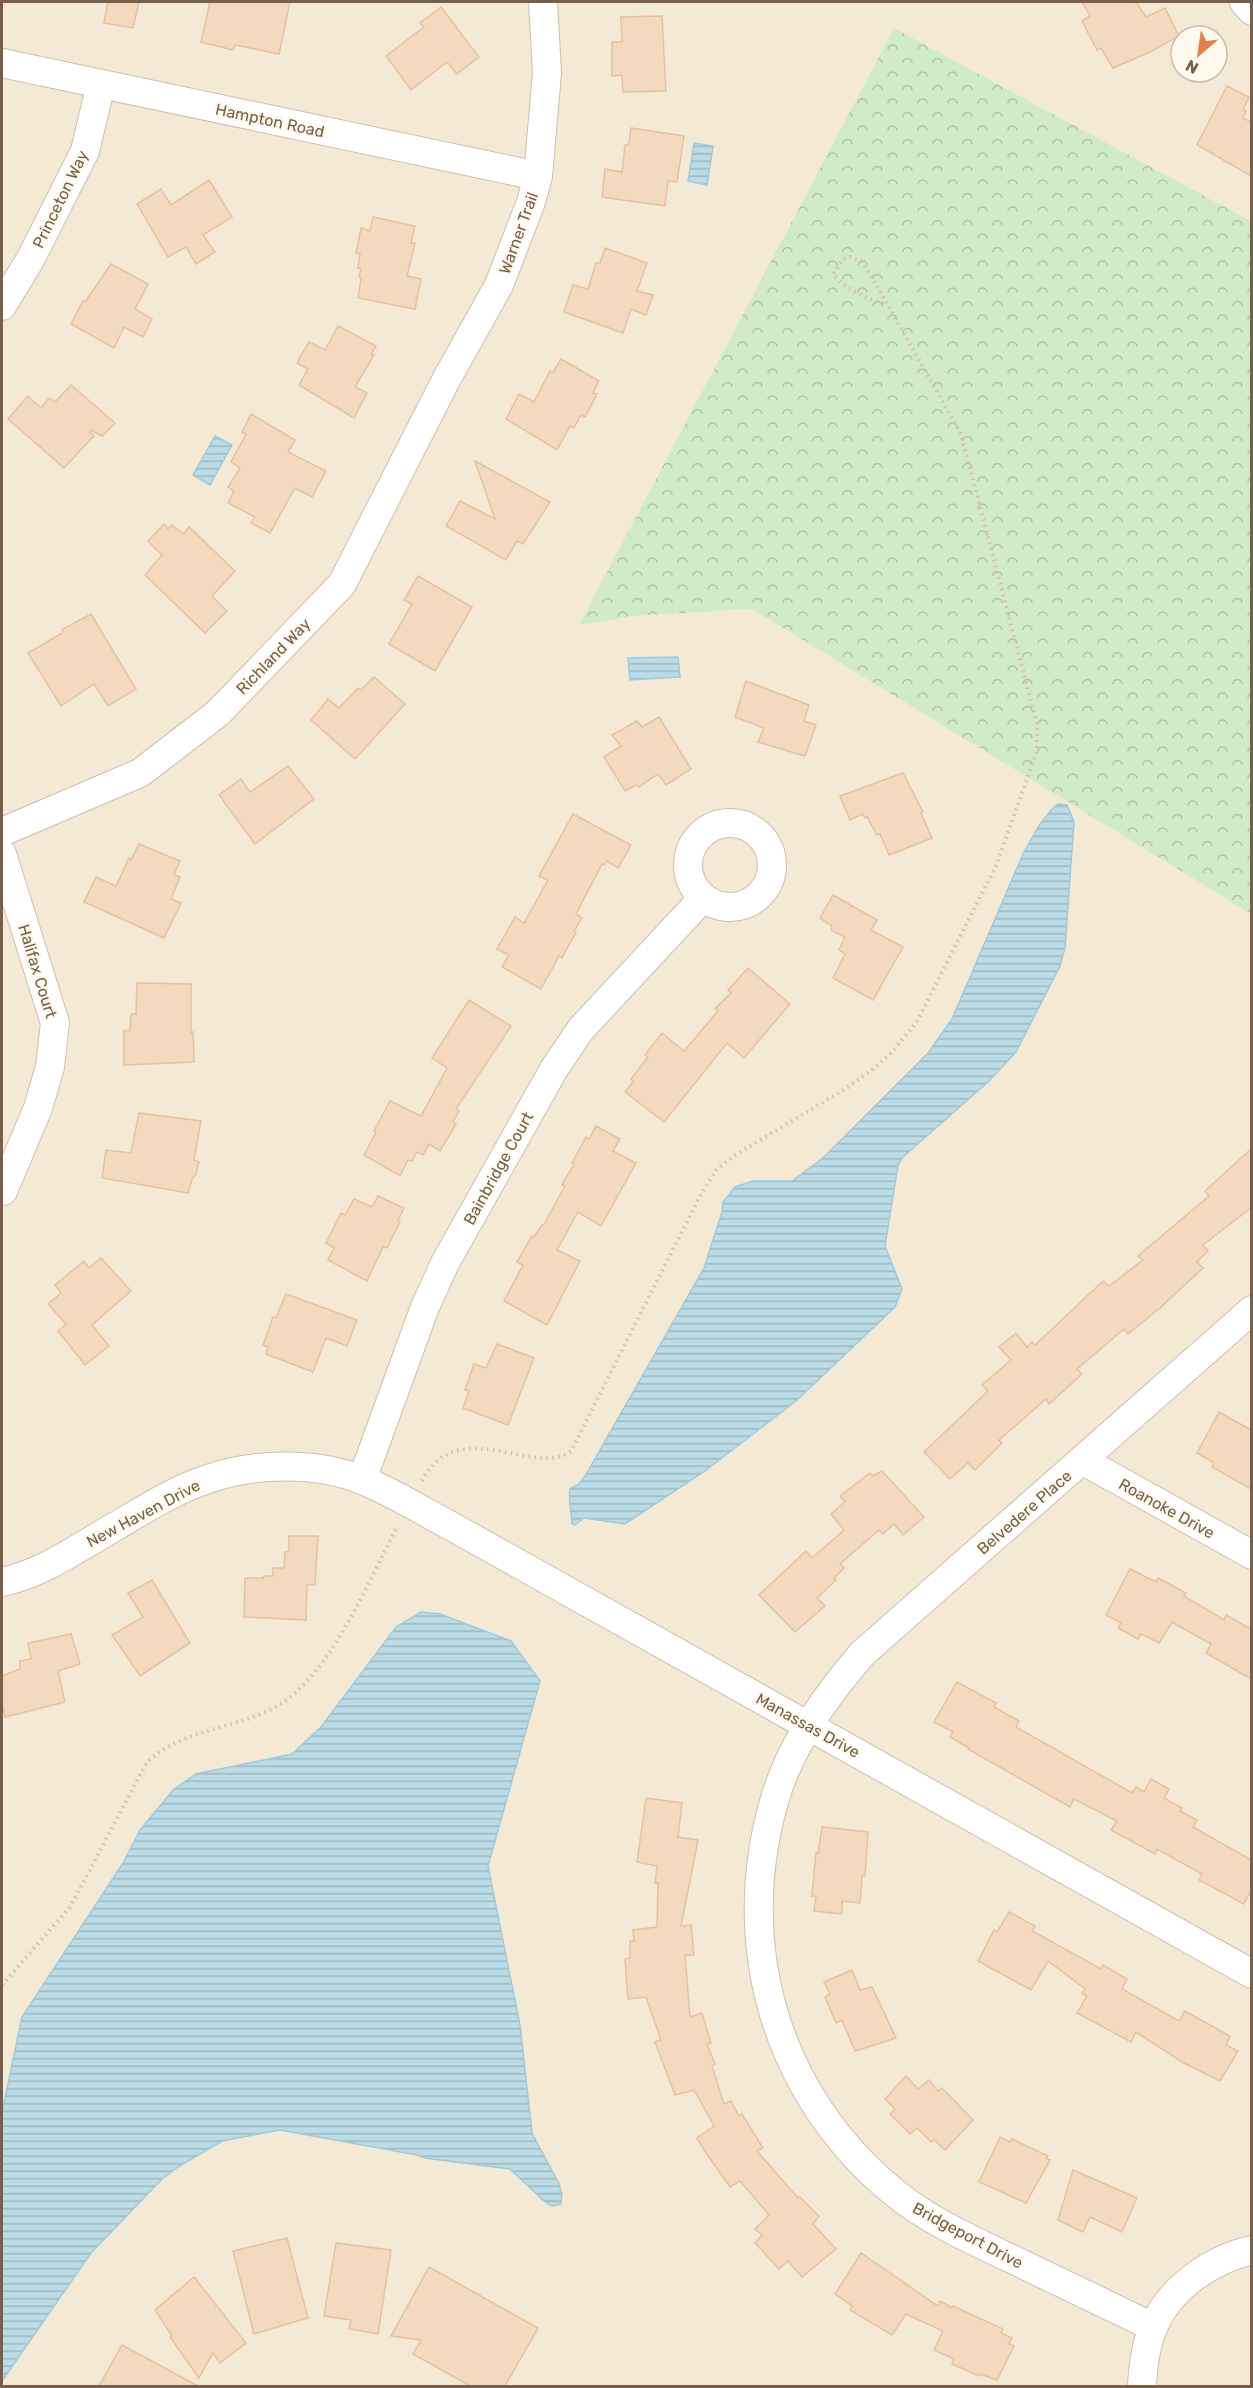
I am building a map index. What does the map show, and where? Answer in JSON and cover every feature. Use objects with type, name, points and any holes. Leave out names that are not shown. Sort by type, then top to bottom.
[{"type":"street","name":"Warner Trail","points":[[446,380],[499,285],[531,202],[538,176],[547,74],[543,2]]},
{"type":"street","points":[[1244,2],[1251,11]]},
{"type":"street","name":"Hampton Road","points":[[2,63],[538,176]]},
{"type":"street","name":"Princeton Way","points":[[2,306],[30,260],[85,151],[101,84]]},
{"type":"street","name":"Richland Way","points":[[2,832],[140,773],[218,713],[342,584],[446,380]]},
{"type":"street","name":"Halifax Court","points":[[2,854],[55,1023],[50,1067],[38,1108],[3,1191]]},
{"type":"street","name":"Bainbridge Court","points":[[362,1480],[425,1307],[440,1274],[554,1069],[581,1029],[703,898]]},
{"type":"street","name":"Belvedere Place","points":[[809,1725],[836,1685],[863,1653],[1251,1310]]},
{"type":"street","name":"Roanoke Drive","points":[[1082,1460],[1251,1555]]},
{"type":"street","name":"New Haven Drive","points":[[2,1581],[41,1570],[172,1494],[206,1479],[255,1468],[298,1468],[334,1472],[362,1480]]},
{"type":"street","name":"Manassas Drive","points":[[362,1480],[809,1725],[1251,1974]]},
{"type":"street","name":"Bridgeport Drive","points":[[809,1725],[785,1771],[776,1794],[764,1847],[759,1912],[764,1981],[785,2047],[801,2080],[822,2115],[851,2151],[898,2196],[930,2218],[973,2241],[1154,2327]]},
{"type":"street","points":[[1142,2386],[1144,2359],[1154,2327],[1163,2310],[1181,2288],[1208,2266],[1233,2254],[1251,2250]]},
{"type":"path","points":[[2,1985],[70,1907],[147,1762],[162,1748],[171,1744],[271,1709],[289,1699],[307,1683],[329,1653],[427,1471],[435,1462],[462,1450],[489,1450],[558,1458],[571,1451],[700,1196],[717,1169],[737,1154],[845,1089],[891,1053],[916,1023],[929,1000],[996,866],[1037,751],[1037,724],[961,434],[887,305],[862,262],[850,257],[842,260],[834,275],[839,281],[871,300],[887,305]]},
{"type":"shaded area","points":[[2,2],[1251,2],[1251,221],[894,28],[580,624],[633,616],[752,609],[1251,914],[1251,2386],[2,2386]]},
{"type":"green space","points":[[894,28],[1251,221],[1251,914],[752,609],[633,616],[579,625]]},
{"type":"water","points":[[694,143],[713,146],[707,185],[688,181]]},
{"type":"water","points":[[215,436],[232,445],[210,485],[193,475]]},
{"type":"water","points":[[678,657],[680,677],[630,680],[628,658]]},
{"type":"water","points":[[1058,804],[1067,805],[1074,822],[1065,948],[1060,966],[1016,1052],[989,1081],[903,1157],[898,1165],[885,1246],[902,1289],[895,1307],[796,1401],[705,1471],[625,1524],[584,1518],[575,1525],[572,1524],[570,1489],[579,1484],[585,1476],[704,1268],[722,1212],[723,1202],[735,1187],[753,1181],[792,1181],[824,1157],[928,1053],[952,1019],[1023,854],[1038,827]]},
{"type":"water","points":[[421,1612],[440,1614],[511,1641],[540,1681],[488,1866],[520,2025],[532,2133],[559,2184],[562,2194],[561,2204],[552,2206],[544,2201],[510,2169],[425,2158],[280,2130],[222,2141],[162,2179],[91,2253],[2,2381],[2,2112],[22,2017],[123,1863],[140,1830],[174,1789],[196,1774],[292,1754],[321,1727],[396,1627]]},
{"type":"building","points":[[108,2],[139,2],[133,28],[104,23]]},
{"type":"building","points":[[210,2],[290,2],[279,54],[235,45],[233,50],[201,42]]},
{"type":"building","points":[[1082,2],[1136,2],[1146,17],[1165,8],[1173,24],[1169,24],[1169,42],[1113,68],[1101,48],[1097,50],[1082,21],[1090,16]]},
{"type":"building","points":[[441,7],[479,57],[457,74],[447,62],[411,90],[386,56],[424,27],[420,23]]},
{"type":"building","points":[[662,16],[666,91],[623,92],[622,75],[612,76],[612,42],[622,42],[621,17]]},
{"type":"building","points":[[1227,86],[1249,97],[1243,110],[1246,111],[1243,118],[1251,122],[1251,176],[1197,145]]},
{"type":"building","points":[[631,128],[684,136],[677,182],[668,181],[665,206],[602,197],[605,169],[622,172],[625,145],[629,144]]},
{"type":"building","points":[[209,180],[232,217],[203,235],[215,252],[196,264],[186,247],[168,257],[137,204],[161,189],[171,205]]},
{"type":"building","points":[[373,217],[415,226],[411,243],[415,243],[407,276],[421,279],[415,309],[358,298],[361,269],[358,268],[360,254],[356,253],[361,228],[370,231]]},
{"type":"building","points":[[605,248],[647,263],[637,291],[653,295],[646,315],[631,309],[623,333],[564,312],[573,285],[588,289],[596,263],[600,263]]},
{"type":"building","points":[[111,264],[148,284],[135,309],[152,319],[143,337],[124,327],[114,348],[71,324],[83,301],[85,302]]},
{"type":"building","points":[[338,326],[376,346],[371,355],[374,355],[355,387],[367,393],[354,418],[299,385],[308,369],[297,363],[309,342],[325,350]]},
{"type":"building","points":[[561,359],[599,381],[593,393],[597,394],[585,417],[581,415],[574,428],[570,426],[557,450],[506,419],[519,394],[534,402],[550,371],[553,372]]},
{"type":"building","points":[[71,385],[115,423],[102,436],[91,430],[94,436],[64,468],[8,419],[28,396],[41,408],[49,398],[55,402]]},
{"type":"building","points":[[251,414],[295,440],[288,452],[326,471],[312,497],[295,488],[270,533],[251,523],[255,517],[228,503],[234,491],[228,487],[240,468],[231,462],[246,434],[242,432]]},
{"type":"building","points":[[475,461],[550,502],[523,544],[517,541],[506,560],[446,526],[460,501],[495,519]]},
{"type":"building","points":[[164,524],[168,529],[172,525],[184,534],[189,527],[235,571],[212,596],[227,611],[205,633],[145,575],[162,555],[148,541]]},
{"type":"building","points":[[418,576],[472,607],[435,671],[389,644],[412,604],[404,600]]},
{"type":"building","points":[[91,614],[136,689],[108,706],[94,684],[61,706],[28,653],[62,633],[63,629]]},
{"type":"building","points":[[374,677],[405,704],[355,759],[311,720],[328,699],[339,708],[358,688],[361,690]]},
{"type":"building","points":[[746,681],[809,705],[804,721],[816,725],[805,756],[758,742],[764,728],[735,717]]},
{"type":"building","points":[[659,717],[691,769],[666,785],[658,774],[639,787],[636,785],[625,791],[604,757],[621,746],[612,735],[637,721],[642,727]]},
{"type":"building","points":[[288,766],[314,799],[255,844],[219,795],[241,779],[250,792]]},
{"type":"building","points":[[903,773],[923,812],[921,813],[932,838],[889,855],[880,834],[877,835],[867,817],[865,818],[863,814],[850,820],[840,796]]},
{"type":"building","points":[[573,814],[631,845],[618,868],[607,861],[604,865],[602,864],[576,914],[582,918],[574,931],[576,932],[562,958],[559,956],[541,989],[502,967],[509,955],[497,949],[515,917],[524,923],[548,880],[539,876]]},
{"type":"building","points":[[139,844],[180,861],[174,875],[180,877],[171,899],[181,903],[164,938],[84,902],[96,877],[116,886],[129,858],[131,860]]},
{"type":"building","points":[[833,895],[877,920],[871,930],[903,947],[873,1000],[833,978],[845,954],[839,950],[845,937],[831,930],[832,926],[820,918]]},
{"type":"building","points":[[748,968],[790,1004],[744,1058],[727,1043],[664,1122],[625,1092],[634,1081],[631,1079],[648,1057],[645,1055],[662,1033],[684,1051],[718,1011],[715,1009],[731,993],[728,990]]},
{"type":"building","points":[[137,983],[191,984],[191,1033],[193,1032],[194,1062],[124,1065],[124,1031],[130,1030],[131,1014],[136,1014]]},
{"type":"building","points":[[469,1000],[511,1026],[456,1109],[459,1111],[453,1122],[456,1124],[440,1151],[429,1144],[423,1155],[417,1152],[412,1161],[408,1160],[400,1176],[364,1155],[390,1101],[421,1116],[447,1068],[432,1058]]},
{"type":"building","points":[[139,1113],[201,1121],[194,1160],[199,1162],[188,1193],[102,1178],[106,1150],[131,1153]]},
{"type":"building","points":[[596,1126],[620,1139],[613,1151],[636,1163],[601,1226],[578,1212],[557,1250],[580,1261],[547,1325],[504,1301],[523,1265],[517,1262],[532,1236],[534,1237],[543,1226],[565,1186],[562,1185],[574,1164],[572,1163],[586,1137],[589,1139]]},
{"type":"building","points":[[1251,1149],[1251,1208],[1203,1245],[1208,1251],[1197,1262],[1203,1268],[1128,1334],[1124,1329],[1077,1369],[1082,1374],[1049,1404],[1046,1399],[999,1440],[1002,1443],[975,1470],[968,1463],[950,1479],[924,1452],[988,1391],[982,1385],[1011,1360],[999,1347],[1016,1333],[1027,1347],[1032,1342],[1035,1345],[1103,1281],[1109,1286],[1143,1260],[1138,1256],[1209,1196],[1205,1191]]},
{"type":"building","points":[[378,1196],[404,1208],[387,1248],[383,1247],[367,1281],[328,1260],[334,1248],[326,1243],[341,1213],[345,1215],[354,1199],[372,1207]]},
{"type":"building","points":[[101,1258],[131,1291],[92,1325],[109,1346],[85,1365],[58,1331],[66,1324],[48,1304],[61,1293],[55,1285],[84,1261],[89,1268]]},
{"type":"building","points":[[286,1294],[357,1320],[347,1346],[326,1338],[313,1372],[266,1354],[268,1347],[263,1345],[273,1317],[276,1318]]},
{"type":"building","points":[[497,1344],[534,1358],[508,1425],[463,1408],[469,1391],[465,1390],[474,1364],[486,1368]]},
{"type":"building","points":[[1219,1412],[1251,1430],[1251,1489],[1212,1467],[1214,1463],[1197,1453]]},
{"type":"building","points":[[882,1471],[924,1517],[903,1535],[894,1524],[883,1534],[879,1530],[840,1564],[844,1568],[834,1578],[836,1580],[817,1598],[825,1606],[795,1632],[759,1595],[806,1551],[812,1558],[844,1530],[831,1514],[845,1502],[840,1496],[870,1473],[873,1476]]},
{"type":"building","points":[[289,1536],[318,1536],[315,1585],[307,1585],[306,1620],[244,1617],[245,1578],[273,1576],[273,1568],[284,1568],[285,1552],[289,1551]]},
{"type":"building","points":[[1130,1569],[1156,1582],[1158,1578],[1186,1593],[1184,1596],[1224,1620],[1226,1615],[1251,1629],[1251,1679],[1206,1653],[1211,1644],[1172,1622],[1159,1643],[1141,1634],[1138,1639],[1118,1628],[1121,1623],[1106,1615]]},
{"type":"building","points":[[152,1580],[190,1643],[140,1676],[112,1635],[143,1617],[128,1593]]},
{"type":"building","points":[[71,1634],[80,1664],[58,1671],[65,1702],[5,1717],[2,1702],[2,1676],[20,1669],[20,1661],[31,1659],[28,1643]]},
{"type":"building","points":[[957,1682],[996,1703],[994,1707],[1019,1721],[1016,1727],[1132,1793],[1136,1787],[1144,1792],[1151,1779],[1169,1789],[1164,1798],[1182,1808],[1180,1811],[1197,1820],[1193,1827],[1251,1860],[1251,1890],[1244,1904],[1199,1880],[1202,1874],[1157,1849],[1155,1854],[1111,1830],[1117,1821],[1074,1799],[1070,1807],[950,1737],[953,1732],[934,1722]]},
{"type":"building","points":[[646,1798],[682,1803],[678,1837],[698,1840],[681,1926],[691,1925],[694,1955],[685,1955],[690,2017],[702,2013],[711,2043],[707,2044],[715,2064],[712,2066],[724,2104],[731,2101],[739,2116],[742,2114],[763,2148],[757,2151],[798,2198],[800,2197],[819,2216],[813,2224],[836,2249],[802,2277],[788,2261],[779,2269],[755,2243],[762,2235],[755,2229],[769,2215],[740,2181],[730,2187],[704,2150],[697,2138],[714,2126],[694,2090],[675,2095],[655,2042],[661,2040],[646,1997],[628,1999],[625,1959],[630,1958],[630,1941],[634,1941],[633,1930],[657,1927],[658,1883],[655,1883],[657,1866],[637,1862]]},
{"type":"building","points":[[822,1827],[868,1832],[865,1876],[862,1876],[860,1903],[842,1901],[842,1914],[814,1911],[816,1896],[812,1896],[816,1853],[818,1853]]},
{"type":"building","points":[[1009,1912],[1035,1926],[1032,1931],[1101,1969],[1103,1965],[1127,1979],[1122,1989],[1179,2021],[1185,2011],[1230,2036],[1226,2045],[1238,2051],[1220,2081],[1182,2062],[1136,2032],[1131,2042],[1077,2013],[1087,1996],[1082,1993],[1085,1989],[1048,1961],[1031,1990],[978,1961],[994,1930],[997,1932]]},
{"type":"building","points":[[852,1970],[860,1990],[872,1987],[896,2038],[855,2051],[842,2020],[836,2023],[825,1997],[830,1994],[824,1982]]},
{"type":"building","points":[[906,2076],[918,2089],[929,2080],[938,2091],[942,2088],[973,2120],[945,2150],[934,2140],[931,2142],[917,2128],[910,2134],[890,2114],[895,2109],[885,2099]]},
{"type":"building","points":[[1000,2137],[1010,2142],[1012,2139],[1048,2156],[1046,2158],[1050,2160],[1026,2203],[979,2182]]},
{"type":"building","points":[[1073,2170],[1137,2198],[1122,2232],[1090,2217],[1083,2232],[1058,2220]]},
{"type":"building","points":[[287,2238],[308,2318],[254,2334],[233,2251]]},
{"type":"building","points":[[336,2243],[391,2250],[378,2334],[349,2329],[351,2320],[324,2316]]},
{"type":"building","points":[[861,2253],[938,2306],[940,2301],[1003,2329],[1001,2333],[1012,2338],[1009,2344],[1014,2346],[997,2380],[980,2374],[979,2376],[952,2364],[954,2359],[934,2350],[943,2331],[906,2314],[892,2335],[850,2310],[852,2306],[835,2294]]},
{"type":"building","points":[[429,2267],[538,2328],[505,2386],[470,2386],[413,2354],[421,2340],[391,2336]]},
{"type":"building","points":[[194,2277],[246,2343],[220,2363],[213,2353],[199,2378],[170,2337],[172,2336],[155,2310]]},
{"type":"building","points":[[122,2345],[198,2386],[99,2386]]}]
